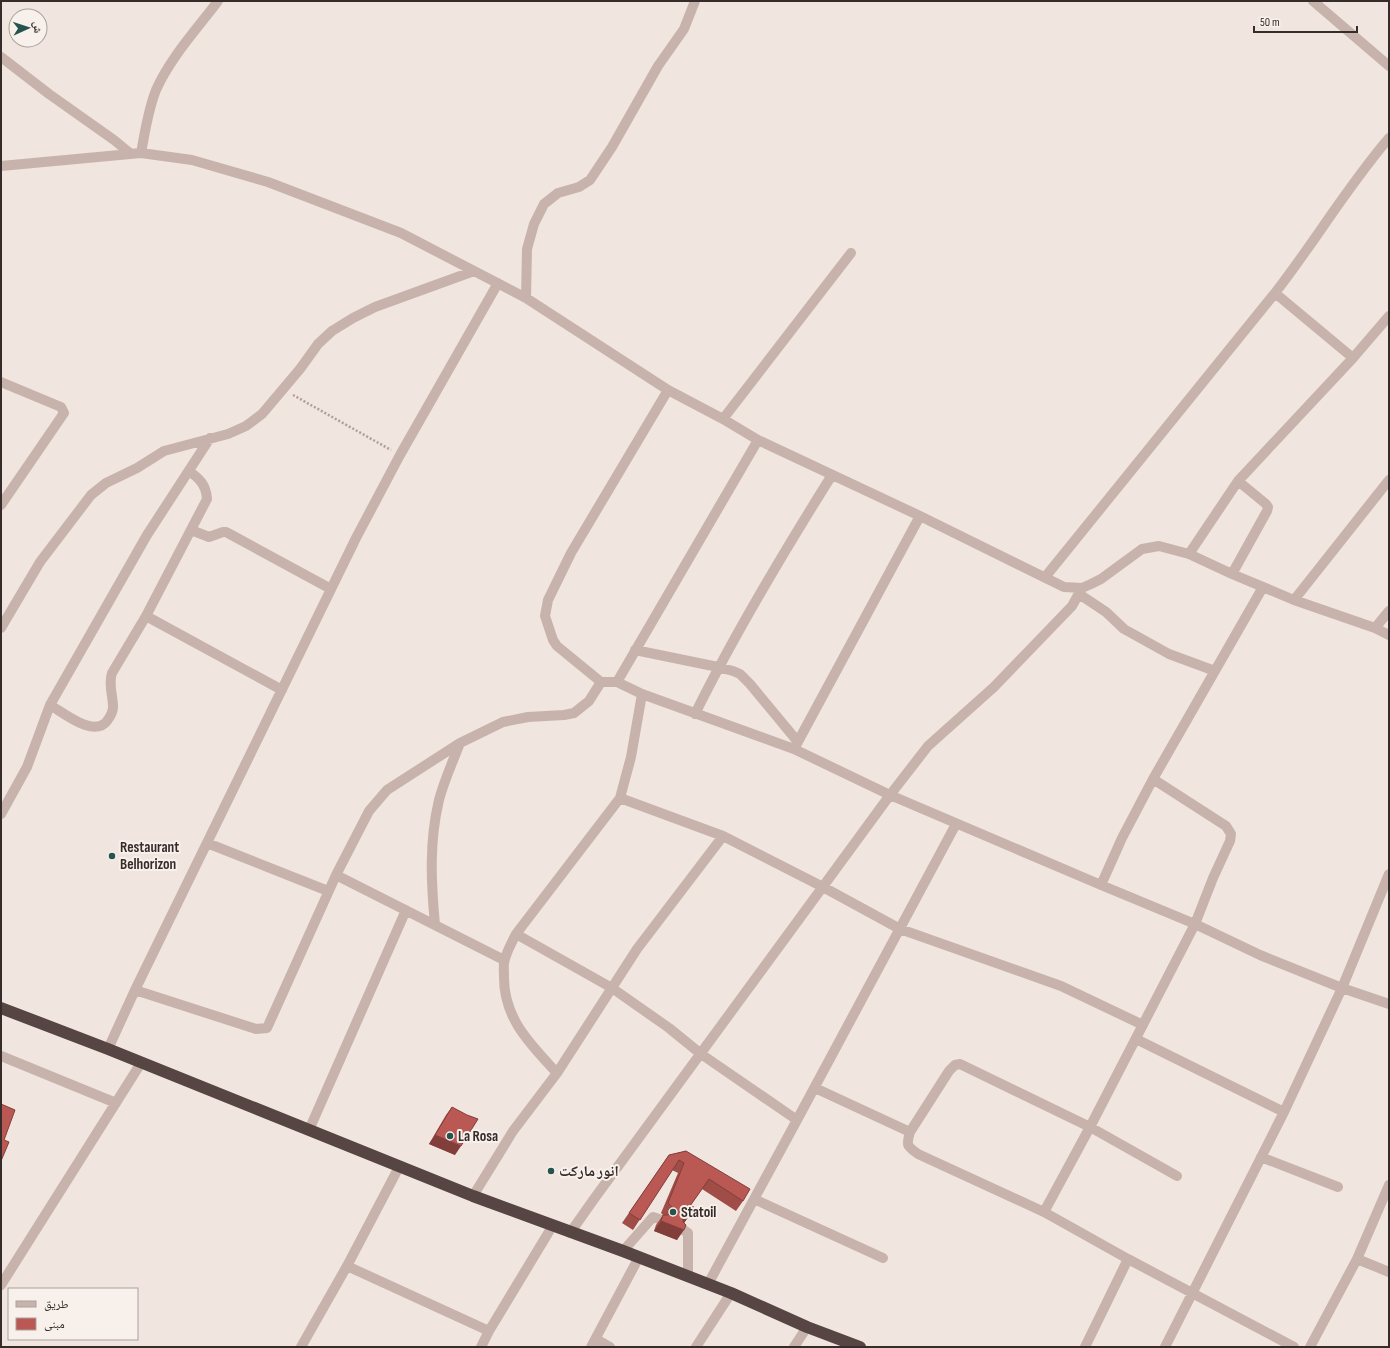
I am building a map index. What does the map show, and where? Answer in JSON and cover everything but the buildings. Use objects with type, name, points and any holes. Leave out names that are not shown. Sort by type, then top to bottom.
[{"type":"highway","points":[[1,1008],[108,1049],[473,1196],[688,1276],[731,1293],[807,1327],[860,1347]]},
{"type":"street","points":[[136,154],[156,91],[167,69],[218,1]]},
{"type":"street","points":[[526,298],[527,249],[534,224],[544,204],[558,193],[579,187],[590,180],[612,147],[658,66],[684,29],[695,1]]},
{"type":"street","points":[[1313,1],[1389,66]]},
{"type":"street","points":[[1,56],[49,94],[136,154]]},
{"type":"street","points":[[1046,576],[1275,294],[1375,154],[1389,138]]},
{"type":"street","points":[[1,166],[136,154],[192,160],[268,182],[400,233],[526,298],[668,390],[723,419],[758,440],[1046,576],[1064,587],[1081,591],[1124,629],[1169,654],[1215,671]]},
{"type":"street","points":[[723,419],[851,253]]},
{"type":"street","points":[[1,628],[40,562],[90,495],[106,483],[137,468],[164,450],[228,434],[246,426],[262,414],[318,344],[332,331],[353,318],[375,306],[474,272]]},
{"type":"street","points":[[108,1049],[135,990],[356,538],[400,455],[498,283]]},
{"type":"street","points":[[1275,294],[1352,358]]},
{"type":"street","points":[[1189,554],[1238,481],[1389,316]]},
{"type":"street","points":[[1,382],[61,407],[64,414],[1,505]]},
{"type":"street","points":[[668,390],[571,553],[548,600],[545,616],[553,640],[557,646],[601,682],[617,682],[642,694],[695,714],[796,746],[890,796],[1196,924],[1260,956],[1342,988],[1389,1004]]},
{"type":"street","points":[[1,814],[27,767],[50,705],[147,535],[210,438]]},
{"type":"street","points":[[617,682],[758,440]]},
{"type":"street","points":[[50,705],[88,727],[97,728],[106,722],[113,709],[110,678],[112,673],[146,616],[205,502],[206,491],[200,478],[189,471]]},
{"type":"street","points":[[695,714],[718,667],[776,564],[832,474]]},
{"type":"street","points":[[1294,600],[1389,480]]},
{"type":"street","points":[[1232,574],[1268,507],[1238,481]]},
{"type":"street","points":[[796,746],[920,516]]},
{"type":"street","points":[[191,530],[209,537],[226,532],[331,589]]},
{"type":"street","points":[[570,1232],[928,746],[994,687],[1072,606],[1081,591],[1101,579],[1142,549],[1159,546],[1189,554],[1294,600],[1375,628],[1389,635]]},
{"type":"street","points":[[1101,885],[1122,838],[1153,778],[1263,587]]},
{"type":"street","points":[[1375,628],[1389,611]]},
{"type":"street","points":[[146,616],[282,690]]},
{"type":"street","points":[[635,650],[718,667],[733,671],[746,678],[796,746]]},
{"type":"street","points":[[135,990],[256,1029],[267,1028],[336,875],[369,812],[387,790],[460,742],[503,722],[528,716],[564,715],[574,713],[588,701],[601,682]]},
{"type":"street","points":[[556,1073],[526,1040],[515,1022],[507,1002],[504,987],[504,960],[516,934],[620,798],[631,757],[642,694]]},
{"type":"street","points":[[435,924],[431,879],[431,854],[436,817],[439,798],[460,742]]},
{"type":"street","points":[[1044,1212],[1196,924],[1213,878],[1229,845],[1231,834],[1226,826],[1153,778]]},
{"type":"street","points":[[620,798],[722,836],[823,887],[900,929],[1061,986],[1143,1025]]},
{"type":"street","points":[[708,1284],[956,824]]},
{"type":"street","points":[[473,1196],[513,1131],[556,1073],[637,949],[722,836]]},
{"type":"street","points":[[207,843],[328,891]]},
{"type":"street","points":[[1165,1347],[1284,1112],[1385,894],[1389,874]]},
{"type":"street","points":[[336,875],[504,960]]},
{"type":"street","points":[[309,1130],[406,910]]},
{"type":"street","points":[[516,934],[612,988],[669,1028],[701,1054],[797,1120]]},
{"type":"street","points":[[1136,1039],[1284,1112]]},
{"type":"street","points":[[1,1056],[116,1103]]},
{"type":"street","points":[[1,1285],[142,1063]]},
{"type":"street","points":[[1177,1176],[1090,1127],[960,1064],[955,1065],[949,1071],[910,1132],[908,1145],[918,1154],[1044,1212],[1128,1259],[1294,1347]]},
{"type":"street","points":[[815,1088],[910,1132]]},
{"type":"street","points":[[1261,1157],[1338,1186]]},
{"type":"street","points":[[301,1347],[347,1266],[399,1167]]},
{"type":"street","points":[[1310,1347],[1357,1259],[1389,1185]]},
{"type":"street","points":[[754,1199],[883,1258]]},
{"type":"street","points":[[623,1251],[653,1217],[659,1219]]},
{"type":"street","points":[[481,1347],[552,1225]]},
{"type":"street","points":[[682,1230],[688,1233],[688,1276]]},
{"type":"street","points":[[610,1347],[593,1343],[639,1257]]},
{"type":"street","points":[[1084,1347],[1128,1259]]},
{"type":"street","points":[[1357,1259],[1389,1272]]},
{"type":"street","points":[[347,1266],[489,1331]]},
{"type":"street","points":[[696,1347],[731,1293]]},
{"type":"street","points":[[794,1347],[807,1327]]},
{"type":"path","points":[[283,389],[400,455]]},
{"type":"place","name":"Restaurant Belhorizon","points":[[112,856]]},
{"type":"place","name":"La Rosa","points":[[450,1136]]},
{"type":"place","name":"انور ماركت","points":[[551,1171]]},
{"type":"place","name":"Statoil","points":[[673,1212]]}]
